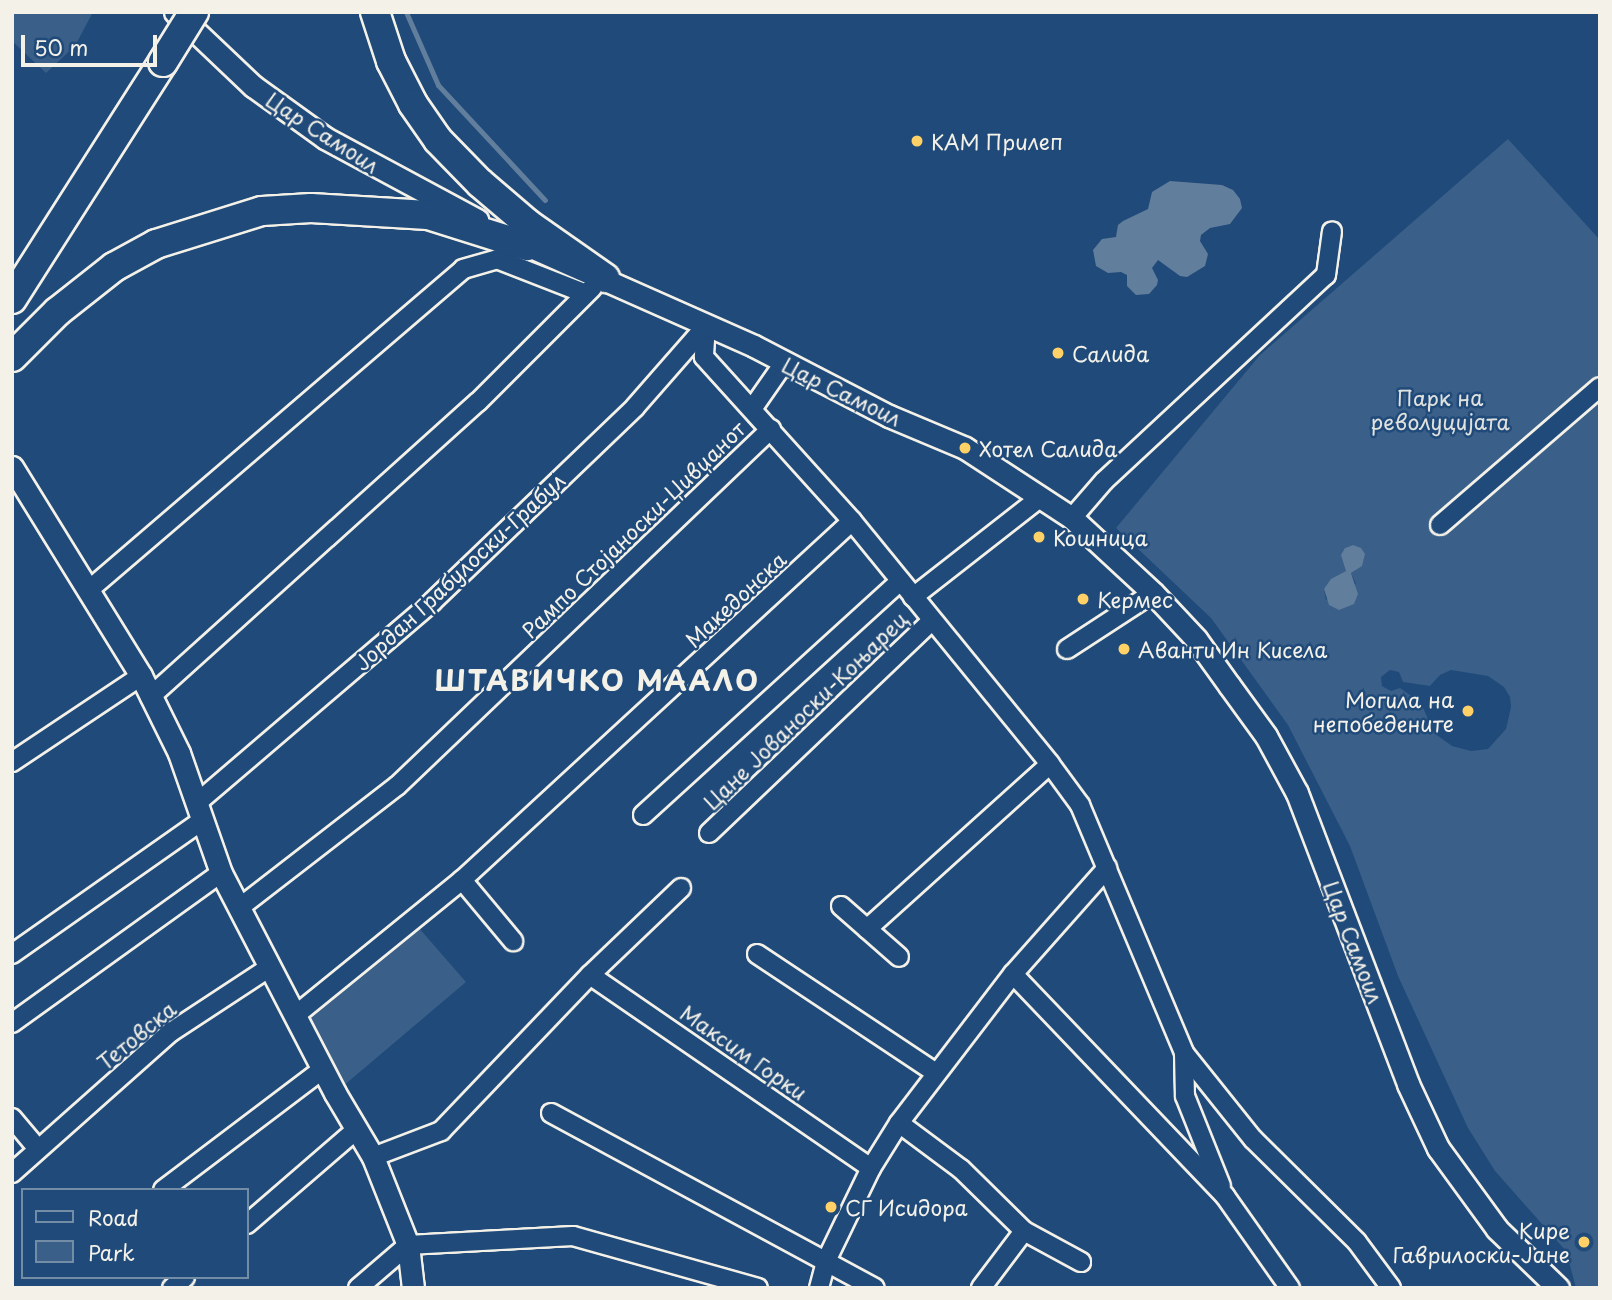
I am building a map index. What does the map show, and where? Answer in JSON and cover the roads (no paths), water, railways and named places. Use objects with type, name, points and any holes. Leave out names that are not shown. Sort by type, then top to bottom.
[{"type":"main road","points":[[12,299],[157,57],[175,12]]},
{"type":"main road","points":[[12,286],[57,199],[157,57],[194,12]]},
{"type":"main road","points":[[375,12],[391,61],[413,104],[438,140],[480,183],[557,247],[595,286]]},
{"type":"main road","points":[[12,357],[57,312],[114,267],[156,244],[262,211],[311,208],[428,215],[527,246]]},
{"type":"street","name":"Цар Самоил","points":[[175,12],[253,86],[325,138],[413,188],[527,246],[595,286],[706,326],[889,416],[965,449],[1072,518],[1153,593],[1196,639],[1266,736],[1297,793],[1408,1084],[1438,1148],[1497,1228],[1558,1288]]},
{"type":"street","points":[[1072,518],[1104,481],[1326,275],[1332,231]]},
{"type":"street","points":[[90,589],[463,269],[497,259],[595,286],[478,402],[150,697]]},
{"type":"street","name":"Цане Јованоски-Коњарец","points":[[706,326],[704,357],[852,521],[1050,764],[1080,806],[1184,1053],[1253,1139],[1357,1242],[1391,1288]]},
{"type":"street","name":"Јордан Грабулоски-Грабул","points":[[201,811],[433,601],[635,407],[706,326]]},
{"type":"street","name":"Рампо Стојаноски-Џивџанот","points":[[752,409],[784,363]]},
{"type":"street","points":[[1440,525],[1600,387]]},
{"type":"street","name":"Рампо Стојаноски-Џивџанот","points":[[239,908],[397,786],[771,429]]},
{"type":"street","points":[[12,467],[90,589],[141,676],[179,753],[221,873],[297,1014],[323,1069],[373,1157],[408,1245],[413,1288]]},
{"type":"street","name":"Цане Јованоски-Коњарец","points":[[913,597],[1041,497]]},
{"type":"street","name":"Македонска","points":[[297,1014],[462,880],[852,521]]},
{"type":"street","name":"Цане Јованоски-Коњарец","points":[[643,816],[900,581]]},
{"type":"street","points":[[1067,649],[1153,593]]},
{"type":"street","name":"Цане Јованоски-Коњарец","points":[[709,833],[932,621]]},
{"type":"street","points":[[12,762],[141,676]]},
{"type":"street","points":[[867,929],[1050,764]]},
{"type":"street","points":[[12,954],[201,811]]},
{"type":"street","points":[[819,1288],[826,1261],[871,1168],[899,1123],[1013,974],[1107,868]]},
{"type":"street","points":[[12,1023],[221,873]]},
{"type":"street","points":[[462,880],[513,941]]},
{"type":"street","points":[[373,1157],[441,1131],[590,975],[681,888]]},
{"type":"street","points":[[841,906],[899,957]]},
{"type":"street","points":[[757,954],[936,1073]]},
{"type":"street","name":"Тетовска","points":[[12,1173],[172,1032],[270,967]]},
{"type":"street","points":[[1013,974],[1225,1195],[1290,1288]]},
{"type":"street","name":"Максим Горки","points":[[590,975],[871,1168]]},
{"type":"street","points":[[1184,1053],[1185,1096],[1225,1195]]},
{"type":"street","points":[[166,1188],[323,1069]]},
{"type":"street","points":[[551,1113],[875,1288]]},
{"type":"street","points":[[12,1118],[38,1149]]},
{"type":"street","points":[[899,1123],[961,1169],[1024,1231],[1081,1262]]},
{"type":"street","points":[[248,1223],[356,1130]]},
{"type":"street","points":[[981,1288],[1024,1231]]},
{"type":"street","points":[[358,1288],[408,1245],[573,1236],[758,1288]]},
{"type":"waterway","points":[[406,12],[438,85],[545,200]]},
{"type":"place","name":"КАМ Прилеп","points":[[917,141]]},
{"type":"place","name":"Салида","points":[[1058,353]]},
{"type":"place","name":"Хотел Салида","points":[[965,448]]},
{"type":"place","name":"Кошница","points":[[1039,537]]},
{"type":"place","name":"Кермес","points":[[1083,599]]},
{"type":"place","name":"Аванти Ин Кисела","points":[[1124,649]]},
{"type":"place","name":"Могила на непобедените","points":[[1468,711]]},
{"type":"place","name":"СГ Исидора","points":[[831,1207]]},
{"type":"place","name":"Кире Гаврилоски-Јане","points":[[1584,1242]]},
{"type":"district","name":"ШТАВИЧКО МААЛО","points":[[597,680]]},
{"type":"park label","name":"Парк на револуцијата","points":[[1440,409]]}]
